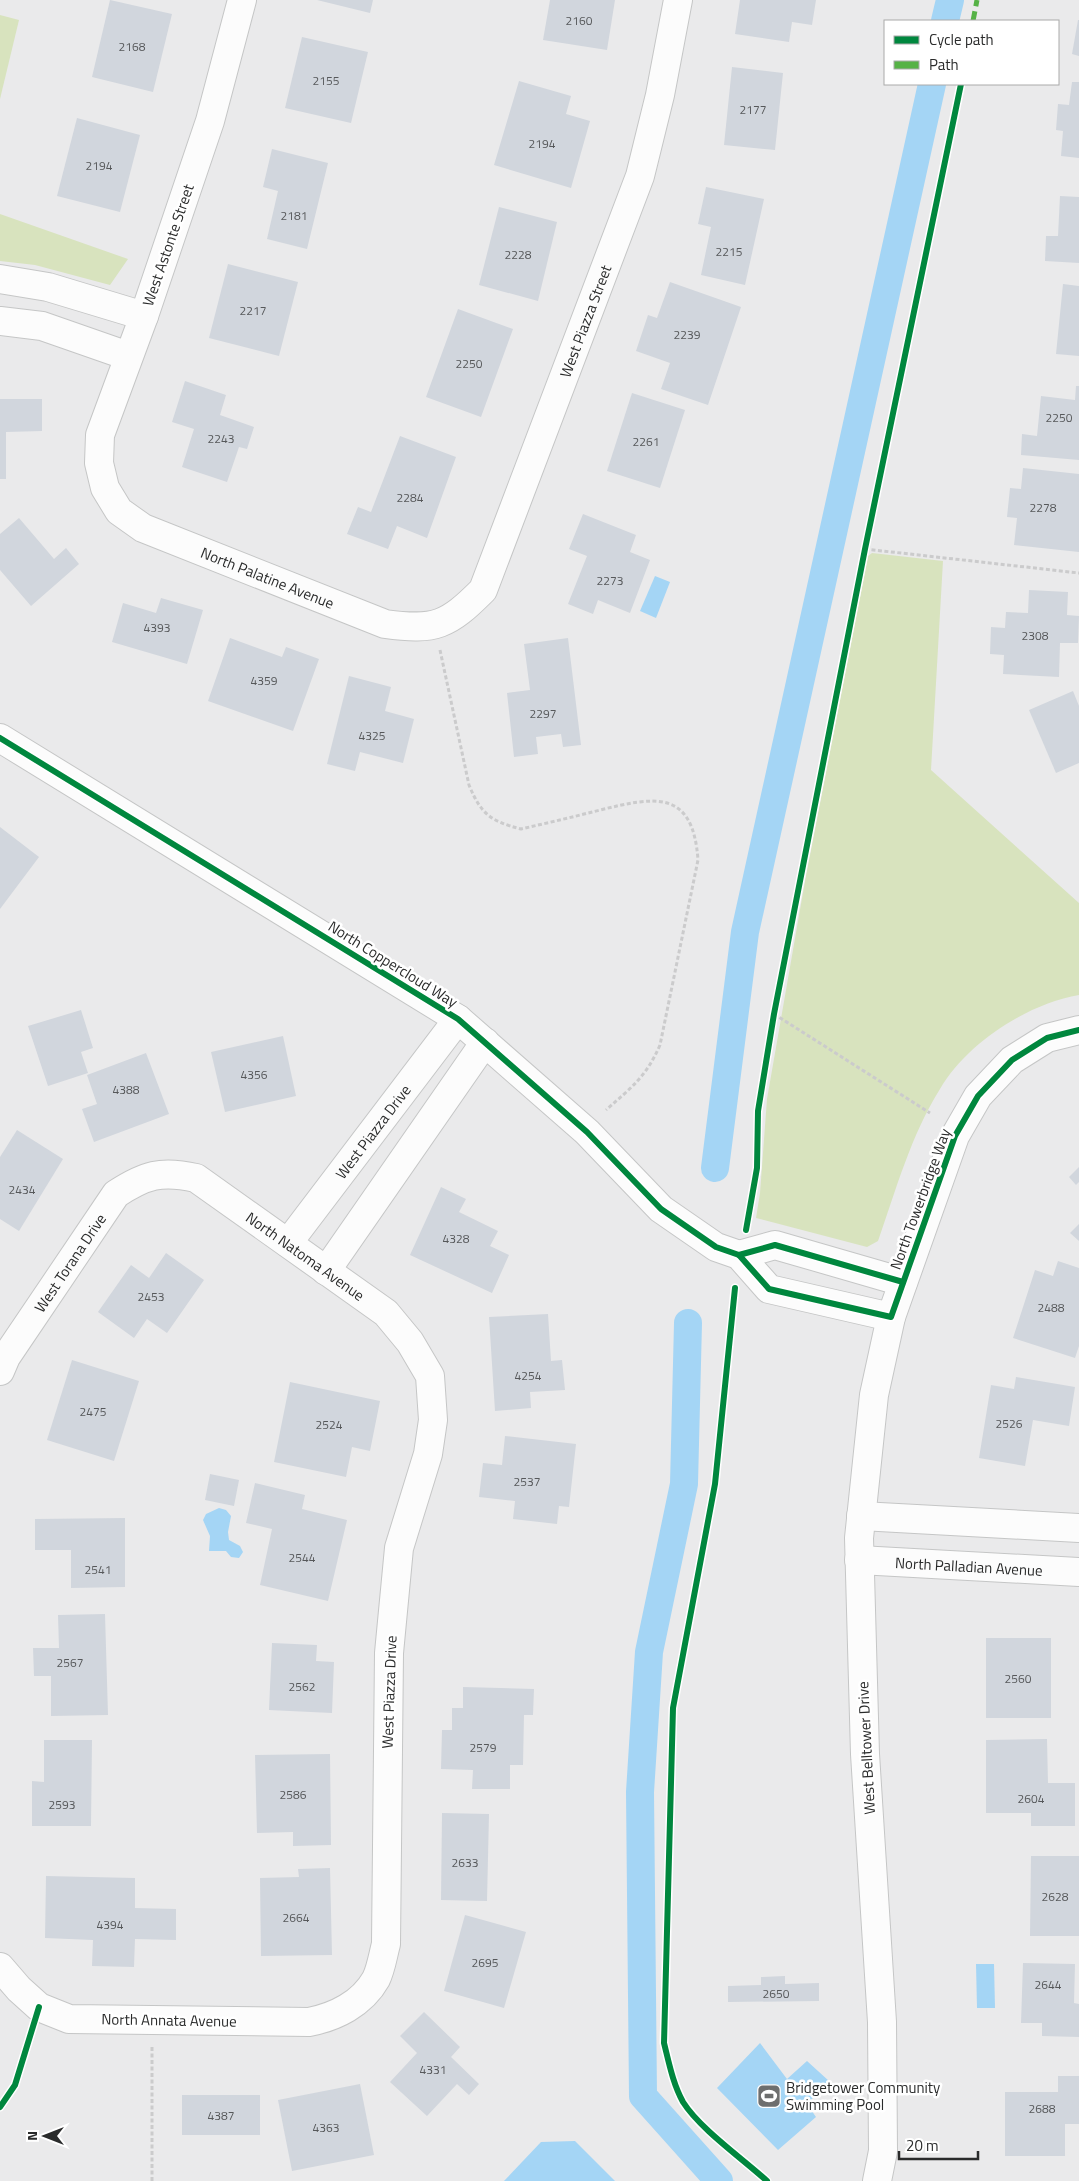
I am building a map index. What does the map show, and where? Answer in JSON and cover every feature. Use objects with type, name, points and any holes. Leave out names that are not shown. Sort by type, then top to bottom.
[{"type":"street","name":"West Astonte Street","points":[[105,488],[99,463],[100,434],[144,316],[210,121],[242,0]]},
{"type":"street","name":"West Piazza Street","points":[[448,620],[465,608],[483,590],[640,176],[660,95],[678,0]]},
{"type":"street","points":[[0,279],[48,287],[144,316]]},
{"type":"street","points":[[0,321],[42,326],[128,356]]},
{"type":"street","name":"North Palatine Avenue","points":[[105,488],[119,511],[143,528],[386,624],[416,628],[434,626],[448,620]]},
{"type":"street","name":"North Coppercloud Way","points":[[0,738],[458,1020],[586,1132],[661,1209],[716,1247],[739,1255],[769,1289],[891,1317]]},
{"type":"street","name":"West Piazza Drive","points":[[288,1243],[458,1020]]},
{"type":"street","name":"North Towerbridge Way","points":[[891,1317],[954,1136],[978,1096],[1012,1060],[1047,1038],[1079,1030]]},
{"type":"street","points":[[326,1270],[485,1042]]},
{"type":"street","name":"North Natoma Avenue","points":[[156,1174],[174,1173],[196,1178],[386,1313],[410,1342],[430,1376]]},
{"type":"street","name":"West Torana Drive","points":[[0,1372],[6,1357],[116,1194],[135,1182],[156,1174]]},
{"type":"street","points":[[739,1255],[775,1245],[903,1282]]},
{"type":"street","name":"West Belltower Drive","points":[[877,2181],[883,2151],[882,2022],[865,1754],[859,1560],[861,1516],[874,1395],[891,1317]]},
{"type":"street","name":"West Piazza Drive","points":[[354,2004],[376,1979],[386,1944],[388,1653],[399,1548],[430,1446],[433,1420],[430,1376]]},
{"type":"street","points":[[861,1516],[1079,1528]]},
{"type":"street","name":"North Palladian Avenue","points":[[859,1560],[1079,1572]]},
{"type":"street","name":"North Annata Avenue","points":[[0,1967],[19,1989],[39,2007],[69,2019],[308,2022],[331,2018],[354,2004]]},
{"type":"path","points":[[864,549],[1079,574]]},
{"type":"path","points":[[440,649],[469,785],[478,806],[488,816],[521,829],[639,801],[660,801],[676,807],[688,820],[697,836],[698,860],[660,1045],[652,1064],[640,1080],[606,1110]]},
{"type":"path","points":[[774,1014],[930,1113]]},
{"type":"path","points":[[152,2020],[152,2181]]},
{"type":"green space","points":[[0,15],[19,20],[0,99]]},
{"type":"green space","points":[[0,214],[128,259],[110,285],[35,265],[0,261]]},
{"type":"green space","points":[[872,553],[943,561],[931,770],[1079,903],[1079,995],[1039,1007],[1000,1028],[982,1041],[952,1072],[930,1107],[912,1144],[878,1241],[867,1247],[756,1218],[760,1193],[767,1099],[805,881],[868,556]]},
{"type":"water","points":[[655,576],[670,582],[656,618],[640,611]]},
{"type":"water","points":[[219,1508],[226,1510],[231,1516],[228,1532],[229,1540],[240,1546],[243,1552],[239,1558],[231,1557],[226,1551],[209,1551],[210,1536],[203,1520],[206,1514]]},
{"type":"water","points":[[976,1964],[994,1964],[995,2008],[977,2008]]},
{"type":"water","name":"Bridgetower Community Swimming Pool","points":[[760,2043],[787,2079],[807,2061],[829,2081],[807,2104],[816,2117],[778,2150],[717,2088]]},
{"type":"water","points":[[575,2141],[615,2181],[504,2181],[541,2142]]},
{"type":"building","points":[[110,0],[172,14],[153,92],[92,77]]},
{"type":"building","points":[[317,0],[373,0],[370,13]]},
{"type":"building","points":[[550,0],[615,0],[607,50],[543,40]]},
{"type":"building","points":[[740,0],[816,0],[812,25],[792,22],[789,42],[735,34]]},
{"type":"building","points":[[1079,20],[1079,56],[1072,54]]},
{"type":"building","points":[[302,37],[368,52],[351,123],[285,108]]},
{"type":"building","points":[[732,67],[783,73],[775,150],[724,145]]},
{"type":"building","points":[[519,81],[571,96],[566,114],[590,121],[571,188],[494,165]]},
{"type":"building","points":[[1072,82],[1079,82],[1079,158],[1061,156],[1063,131],[1056,130],[1058,104],[1069,105]]},
{"type":"building","points":[[77,118],[140,135],[120,212],[57,196]]},
{"type":"building","points":[[272,149],[328,163],[307,249],[267,239],[278,191],[263,187]]},
{"type":"building","points":[[706,187],[764,199],[745,285],[701,275],[711,227],[698,224]]},
{"type":"building","points":[[1060,196],[1079,197],[1079,263],[1045,261],[1046,236],[1058,236]]},
{"type":"building","points":[[499,207],[557,222],[538,301],[479,285]]},
{"type":"building","points":[[228,264],[298,282],[279,356],[209,338]]},
{"type":"building","points":[[670,282],[741,307],[708,405],[661,389],[670,363],[636,351],[648,315],[657,318]]},
{"type":"building","points":[[1063,284],[1079,286],[1079,356],[1056,354]]},
{"type":"building","points":[[458,309],[513,329],[481,417],[426,397]]},
{"type":"building","points":[[185,381],[226,395],[220,415],[254,427],[247,449],[239,447],[227,482],[182,467],[194,429],[172,422]]},
{"type":"building","points":[[1076,386],[1079,386],[1079,460],[1021,455],[1022,434],[1037,436],[1041,396],[1075,400]]},
{"type":"building","points":[[632,393],[685,410],[660,488],[607,471]]},
{"type":"building","points":[[0,399],[42,399],[42,431],[6,432],[6,479],[0,479]]},
{"type":"building","points":[[400,436],[456,457],[427,538],[397,526],[388,549],[347,534],[358,507],[371,512]]},
{"type":"building","points":[[1023,468],[1079,474],[1079,552],[1014,545],[1017,518],[1007,517],[1010,488],[1021,489]]},
{"type":"building","points":[[583,514],[636,535],[630,552],[650,560],[630,613],[598,600],[593,614],[568,604],[587,556],[569,549]]},
{"type":"building","points":[[19,518],[54,559],[66,548],[79,564],[31,606],[0,570],[0,534]]},
{"type":"building","points":[[1029,590],[1068,592],[1067,615],[1079,616],[1078,643],[1060,643],[1059,677],[1003,674],[1004,655],[990,654],[991,627],[1005,628],[1006,612],[1028,613]]},
{"type":"building","points":[[161,598],[203,610],[187,664],[112,642],[123,603],[156,613]]},
{"type":"building","points":[[230,638],[282,657],[286,647],[319,659],[293,731],[208,701]]},
{"type":"building","points":[[568,638],[581,745],[563,747],[561,734],[536,737],[538,754],[514,757],[507,693],[530,690],[524,644]]},
{"type":"building","points":[[349,676],[391,687],[385,711],[414,719],[403,763],[360,752],[355,771],[327,764]]},
{"type":"building","points":[[1073,691],[1079,706],[1079,763],[1056,773],[1029,710]]},
{"type":"building","points":[[0,827],[39,857],[0,909]]},
{"type":"building","points":[[81,1010],[93,1048],[81,1052],[88,1073],[48,1086],[28,1026]]},
{"type":"building","points":[[283,1036],[296,1096],[225,1112],[211,1052]]},
{"type":"building","points":[[146,1053],[169,1114],[94,1142],[82,1109],[97,1104],[87,1075]]},
{"type":"building","points":[[17,1130],[63,1159],[19,1231],[0,1219],[0,1157]]},
{"type":"building","points":[[1079,1167],[1079,1182],[1076,1185],[1069,1177]]},
{"type":"building","points":[[441,1187],[466,1199],[459,1212],[498,1231],[490,1246],[509,1255],[492,1293],[410,1255]]},
{"type":"building","points":[[1079,1224],[1079,1241],[1070,1233]]},
{"type":"building","points":[[166,1253],[204,1280],[167,1333],[147,1319],[134,1338],[98,1312],[131,1265],[149,1278]]},
{"type":"building","points":[[1058,1261],[1079,1268],[1079,1346],[1075,1358],[1013,1338],[1035,1270],[1053,1276]]},
{"type":"building","points":[[548,1314],[551,1361],[562,1360],[565,1390],[530,1392],[531,1408],[495,1411],[489,1317]]},
{"type":"building","points":[[72,1360],[139,1381],[114,1461],[47,1440]]},
{"type":"building","points":[[1016,1377],[1075,1387],[1069,1426],[1033,1420],[1025,1466],[979,1458],[991,1385],[1014,1389]]},
{"type":"building","points":[[290,1382],[380,1401],[370,1451],[352,1447],[346,1477],[274,1462]]},
{"type":"building","points":[[505,1436],[576,1444],[569,1507],[559,1506],[557,1524],[513,1519],[515,1501],[479,1497],[483,1463],[502,1465]]},
{"type":"building","points":[[210,1474],[239,1480],[234,1506],[205,1500]]},
{"type":"building","points":[[255,1483],[305,1495],[302,1509],[347,1520],[328,1601],[260,1585],[272,1529],[246,1523]]},
{"type":"building","points":[[125,1518],[125,1587],[71,1588],[71,1550],[35,1550],[35,1519]]},
{"type":"building","points":[[105,1614],[108,1715],[51,1716],[51,1676],[34,1676],[33,1648],[59,1648],[58,1615]]},
{"type":"building","points":[[986,1638],[1051,1638],[1051,1718],[986,1718]]},
{"type":"building","points":[[272,1643],[317,1645],[316,1661],[334,1662],[332,1713],[269,1710]]},
{"type":"building","points":[[463,1687],[534,1689],[533,1715],[524,1715],[523,1765],[510,1765],[510,1789],[472,1789],[473,1770],[441,1769],[442,1730],[452,1730],[452,1708],[463,1708]]},
{"type":"building","points":[[1047,1739],[1048,1783],[1075,1783],[1075,1826],[1031,1826],[1031,1813],[986,1813],[986,1740]]},
{"type":"building","points":[[44,1740],[92,1740],[91,1826],[32,1826],[32,1781],[44,1782]]},
{"type":"building","points":[[330,1754],[331,1845],[293,1846],[293,1832],[257,1833],[255,1755]]},
{"type":"building","points":[[442,1813],[489,1814],[487,1901],[441,1900]]},
{"type":"building","points":[[1031,1856],[1079,1856],[1079,1936],[1030,1936]]},
{"type":"building","points":[[330,1868],[332,1955],[261,1956],[260,1878],[299,1877],[298,1869]]},
{"type":"building","points":[[46,1876],[135,1878],[135,1908],[176,1909],[176,1940],[135,1939],[134,1967],[92,1966],[93,1940],[45,1938]]},
{"type":"building","points":[[465,1915],[526,1932],[504,2008],[444,1991]]},
{"type":"building","points":[[1023,1963],[1075,1964],[1074,2003],[1079,2004],[1079,2037],[1042,2036],[1042,2023],[1021,2023]]},
{"type":"building","points":[[785,1976],[785,1984],[819,1983],[819,2001],[728,2002],[728,1986],[761,1985],[761,1977]]},
{"type":"building","points":[[424,2012],[460,2047],[451,2057],[479,2084],[469,2095],[457,2084],[427,2116],[390,2082],[417,2053],[400,2036]]},
{"type":"building","points":[[1058,2076],[1079,2076],[1079,2124],[1065,2124],[1065,2156],[1005,2156],[1005,2092],[1058,2092]]},
{"type":"building","points":[[360,2084],[374,2155],[292,2171],[278,2100]]},
{"type":"building","points":[[182,2095],[260,2095],[260,2135],[182,2135]]},
{"type":"waterway","points":[[945,20],[950,0]]},
{"type":"waterway","points":[[715,1168],[745,932],[932,85]]},
{"type":"waterway","points":[[688,1323],[684,1484],[649,1652],[640,1792],[643,2096],[719,2181]]},
{"type":"marked path","points":[[973,20],[977,0]]},
{"type":"cycle path","points":[[746,1230],[757,1168],[758,1111],[774,1014],[865,549],[961,85]]},
{"type":"cycle path","points":[[0,738],[458,1019],[587,1132],[661,1209],[716,1247],[739,1255],[769,1289],[891,1317],[955,1136],[978,1096],[1012,1060],[1047,1038],[1079,1030]]},
{"type":"cycle path","points":[[739,1255],[775,1245],[903,1282]]},
{"type":"cycle path","points":[[735,1288],[715,1484],[673,1708],[664,2043],[672,2073],[683,2102],[700,2123],[767,2181]]},
{"type":"cycle path","points":[[0,2107],[15,2085],[39,2007]]},
{"type":"place","name":"Bridgetower Community Swimming Pool","points":[[769,2096]]}]
